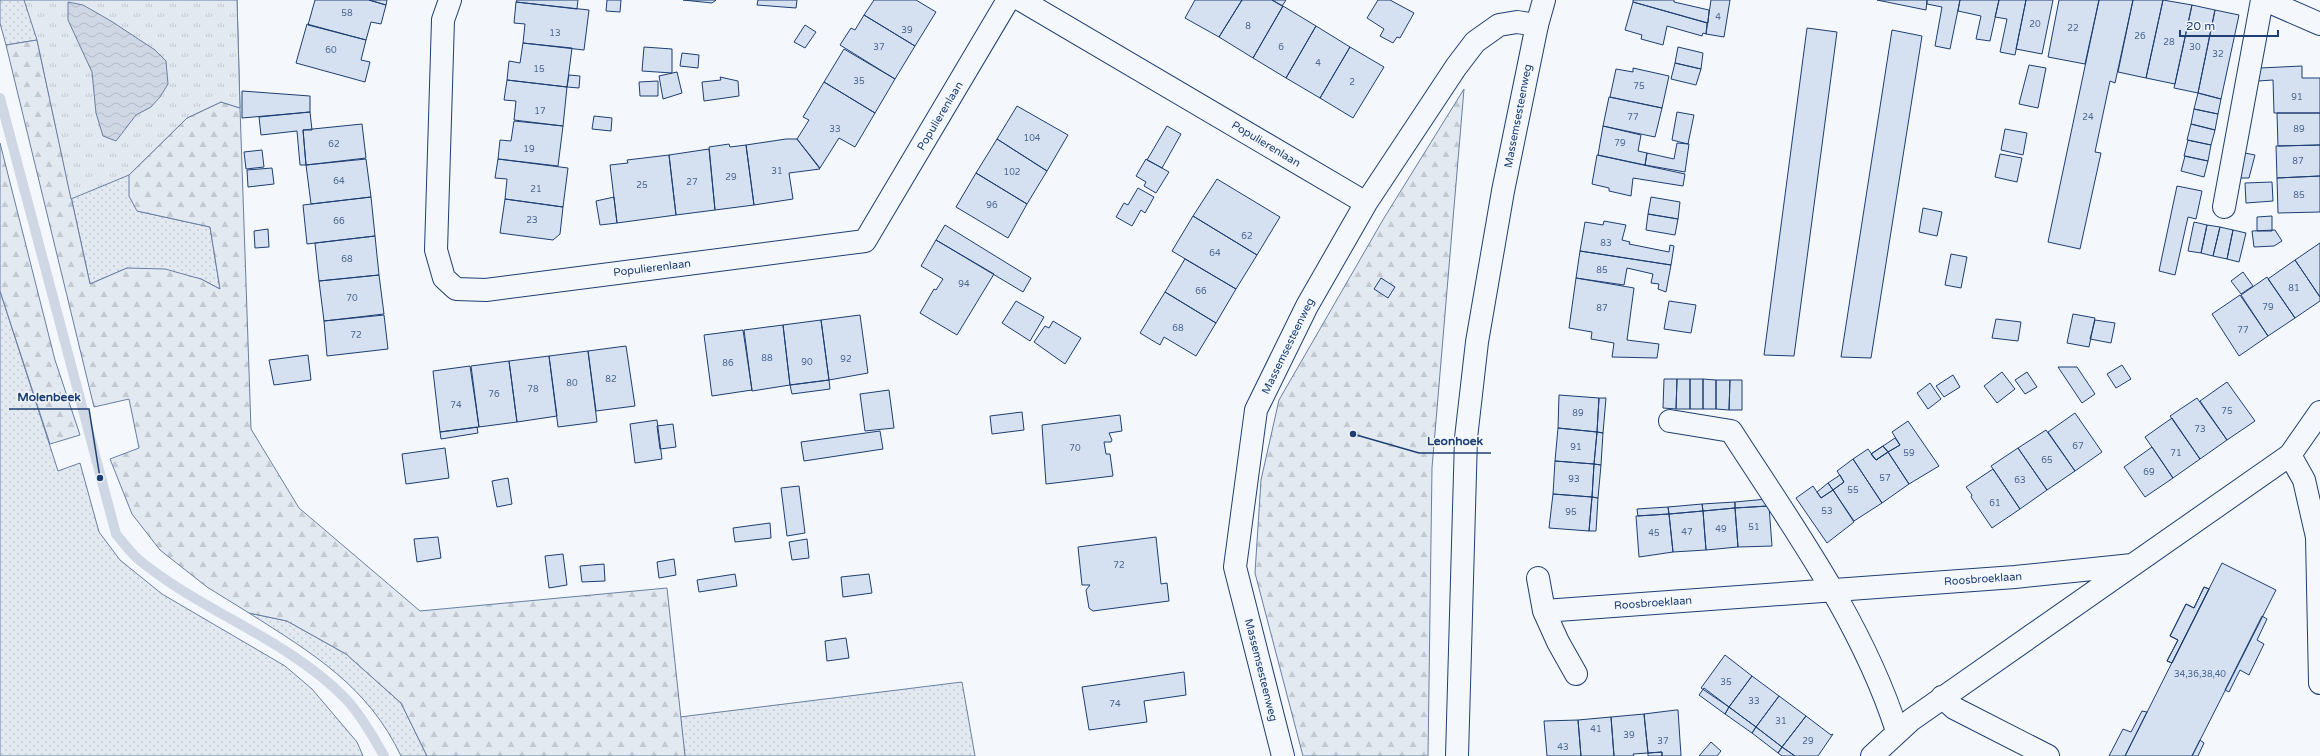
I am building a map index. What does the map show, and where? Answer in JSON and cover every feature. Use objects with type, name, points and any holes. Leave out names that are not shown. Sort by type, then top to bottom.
[{"type":"street","name":"Populierenlaan","points":[[450,0],[443,20],[436,250],[444,278],[456,289],[486,290],[865,241],[1008,0]]},
{"type":"street","name":"Populierenlaan","points":[[1021,0],[1366,203]]},
{"type":"street","name":"Massemsesteenweg","points":[[1457,756],[1462,553],[1468,423],[1479,327],[1503,191],[1537,25],[1544,0]]},
{"type":"street","points":[[2224,207],[2263,0],[2320,24]]},
{"type":"street","name":"Massemsesteenweg","points":[[1283,756],[1235,567],[1256,410],[1307,306],[1366,203],[1475,42],[1499,25],[1516,22],[1537,25]]},
{"type":"street","name":"Roosbroeklaan","points":[[1872,756],[1897,731],[1942,698],[2290,455],[2320,412]]},
{"type":"street","points":[[1670,421],[1731,431],[1834,590],[1886,696],[1897,731]]},
{"type":"street","points":[[2290,455],[2304,480],[2317,538],[2320,683]]},
{"type":"street","name":"Roosbroeklaan","points":[[1544,611],[2080,572],[2132,565]]},
{"type":"street","points":[[1538,578],[1544,611],[1558,642],[1576,674]]},
{"type":"street","points":[[1942,698],[1954,708],[2048,756]]},
{"type":"green space","points":[[0,0],[237,0],[240,108],[221,102],[187,118],[170,135],[137,211],[210,227],[220,289],[201,279],[127,268],[90,284],[37,40],[6,45],[0,23]]},
{"type":"green space","points":[[24,0],[237,0],[240,108],[221,102],[187,118],[129,175],[71,199],[37,40]]},
{"type":"green space","points":[[37,40],[90,284],[127,268],[165,269],[201,279],[220,289],[210,227],[137,211],[129,196],[129,175],[187,118],[221,102],[240,108],[251,429],[299,508],[420,611],[667,588],[685,756],[427,756],[401,703],[346,654],[287,621],[249,613],[207,587],[160,550],[132,514],[110,459],[139,448],[129,399],[94,407],[6,45]]},
{"type":"green space","points":[[1464,89],[1432,468],[1428,756],[1303,756],[1255,573],[1261,480],[1279,400],[1384,218]]},
{"type":"green space","points":[[0,143],[55,360],[80,435],[50,444],[0,291]]},
{"type":"green space","points":[[0,291],[58,471],[80,463],[99,532],[120,560],[162,594],[285,666],[312,689],[357,742],[363,756],[0,756]]},
{"type":"green space","points":[[249,613],[287,621],[346,654],[401,703],[427,756],[401,756],[388,731],[372,710],[336,673],[295,642]]},
{"type":"green space","points":[[962,682],[975,756],[685,756],[680,717]]},
{"type":"water","points":[[68,2],[83,5],[111,21],[155,50],[166,61],[168,84],[160,97],[151,107],[136,115],[116,141],[103,136],[96,113],[92,72],[68,20]]},
{"type":"building","points":[[315,0],[369,0],[386,5],[381,24],[371,22],[366,40],[308,25]]},
{"type":"building","points":[[369,0],[387,0],[386,5]]},
{"type":"building","points":[[517,0],[578,0],[577,9],[516,2]]},
{"type":"building","points":[[607,0],[621,0],[620,12],[606,11]]},
{"type":"building","points":[[683,0],[716,0],[712,3]]},
{"type":"building","points":[[758,0],[797,0],[796,8],[757,5]]},
{"type":"building","points":[[874,0],[916,0],[936,12],[915,46],[864,15]]},
{"type":"building","points":[[1195,0],[1242,0],[1219,37],[1185,18]]},
{"type":"building","points":[[1242,0],[1272,0],[1283,6],[1253,58],[1219,37]]},
{"type":"building","points":[[1272,0],[1286,0],[1282,6]]},
{"type":"building","points":[[1378,0],[1390,0],[1414,13],[1400,38],[1397,37],[1393,43],[1380,36],[1384,29],[1367,18]]},
{"type":"building","points":[[1633,0],[1674,0],[1674,2],[1709,10],[1708,23],[1633,2]]},
{"type":"building","points":[[1711,0],[1730,0],[1724,37],[1706,34]]},
{"type":"building","points":[[1877,0],[1927,0],[1926,10]]},
{"type":"building","points":[[1927,0],[1960,0],[1950,49],[1935,46],[1942,7],[1927,4]]},
{"type":"building","points":[[1960,0],[1999,0],[1990,41],[1976,39],[1981,16],[1958,11]]},
{"type":"building","points":[[1999,0],[2026,0],[2015,55],[2000,52],[2007,19],[1995,17]]},
{"type":"building","points":[[2026,0],[2053,0],[2042,54],[2016,49]]},
{"type":"building","points":[[2059,0],[2099,0],[2085,64],[2048,57]]},
{"type":"building","points":[[2099,0],[2133,0],[2115,83],[2110,81],[2095,152],[2101,153],[2080,249],[2048,242]]},
{"type":"building","points":[[2133,0],[2163,0],[2146,78],[2118,72]]},
{"type":"building","points":[[2163,0],[2192,5],[2175,84],[2146,78]]},
{"type":"building","points":[[516,2],[589,10],[584,50],[523,43],[525,24],[514,23]]},
{"type":"building","points":[[1633,2],[1707,23],[1706,34],[1703,33],[1702,36],[1667,26],[1663,45],[1641,39],[1642,35],[1625,30]]},
{"type":"building","points":[[2192,5],[2215,10],[2198,93],[2174,88]]},
{"type":"building","points":[[1283,6],[1316,26],[1286,78],[1253,58]]},
{"type":"building","points":[[2215,10],[2239,15],[2221,99],[2198,93]]},
{"type":"building","points":[[864,15],[915,46],[895,79],[840,45],[851,28],[855,30]]},
{"type":"building","points":[[307,24],[366,40],[361,60],[370,62],[365,82],[296,63]]},
{"type":"building","points":[[805,25],[816,32],[805,48],[794,42]]},
{"type":"building","points":[[1316,26],[1350,47],[1320,98],[1286,78]]},
{"type":"building","points":[[1807,28],[1837,32],[1794,356],[1764,355]]},
{"type":"building","points":[[1892,30],[1922,36],[1871,358],[1841,357]]},
{"type":"building","points":[[523,43],[572,48],[567,87],[507,80],[509,61],[520,63]]},
{"type":"building","points":[[644,47],[672,49],[672,73],[642,71]]},
{"type":"building","points":[[1350,47],[1384,67],[1353,118],[1320,98]]},
{"type":"building","points":[[1678,47],[1703,53],[1701,69],[1675,63]]},
{"type":"building","points":[[844,49],[895,79],[875,113],[824,82]]},
{"type":"building","points":[[682,53],[699,55],[698,68],[680,66]]},
{"type":"building","points":[[1675,63],[1701,69],[1696,85],[1671,79]]},
{"type":"building","points":[[2029,65],[2046,68],[2038,108],[2019,104]]},
{"type":"building","points":[[2302,66],[2302,78],[2320,78],[2320,113],[2274,113],[2273,80],[2258,81],[2260,68]]},
{"type":"building","points":[[1633,68],[1669,76],[1662,108],[1610,97],[1616,69],[1633,72]]},
{"type":"building","points":[[677,72],[682,93],[663,99],[659,76]]},
{"type":"building","points":[[569,75],[580,76],[579,88],[567,87]]},
{"type":"building","points":[[720,77],[738,81],[739,96],[704,101],[702,82],[721,80]]},
{"type":"building","points":[[507,80],[567,87],[563,126],[514,120],[516,101],[504,100]]},
{"type":"building","points":[[658,81],[658,96],[640,96],[639,82]]},
{"type":"building","points":[[824,82],[875,113],[855,147],[839,138],[820,168],[797,139],[809,120],[803,117]]},
{"type":"building","points":[[242,91],[310,96],[310,112],[242,118]]},
{"type":"building","points":[[2198,93],[2221,99],[2218,114],[2194,109]]},
{"type":"building","points":[[1609,97],[1662,108],[1655,137],[1603,126]]},
{"type":"building","points":[[1017,106],[1068,135],[1047,171],[997,139]]},
{"type":"building","points":[[2194,109],[2218,114],[2215,130],[2191,124]]},
{"type":"building","points":[[310,112],[312,130],[303,130],[306,165],[300,165],[297,131],[261,135],[259,117]]},
{"type":"building","points":[[1677,112],[1694,115],[1688,144],[1672,140]]},
{"type":"building","points":[[2277,113],[2320,113],[2320,145],[2278,146]]},
{"type":"building","points":[[594,116],[612,118],[611,131],[592,129]]},
{"type":"building","points":[[514,121],[563,126],[558,166],[498,159],[500,140],[511,141]]},
{"type":"building","points":[[362,124],[366,158],[306,165],[303,130]]},
{"type":"building","points":[[2191,124],[2215,130],[2211,145],[2187,140]]},
{"type":"building","points":[[1167,126],[1181,134],[1162,168],[1147,160]]},
{"type":"building","points":[[1603,126],[1641,135],[1638,151],[1647,153],[1645,165],[1598,155]]},
{"type":"building","points":[[2005,129],[2027,133],[2023,155],[2001,150]]},
{"type":"building","points":[[786,139],[797,139],[820,169],[789,173],[793,199],[754,205],[746,145]]},
{"type":"building","points":[[997,139],[1047,171],[1027,204],[976,173]]},
{"type":"building","points":[[2188,140],[2211,145],[2208,161],[2184,156]]},
{"type":"building","points":[[1677,143],[1689,144],[1685,172],[1645,165],[1647,153],[1674,159]]},
{"type":"building","points":[[729,144],[730,147],[746,145],[754,205],[715,210],[709,147]]},
{"type":"building","points":[[2320,145],[2320,176],[2277,178],[2276,146]]},
{"type":"building","points":[[709,149],[715,210],[676,215],[669,155]]},
{"type":"building","points":[[262,150],[264,167],[246,169],[244,152]]},
{"type":"building","points":[[2245,153],[2255,155],[2249,178],[2239,178]]},
{"type":"building","points":[[2000,154],[2022,158],[2017,182],[1995,177]]},
{"type":"building","points":[[669,155],[676,215],[617,223],[610,165],[628,163],[627,160]]},
{"type":"building","points":[[1597,155],[1685,174],[1683,186],[1633,178],[1631,196],[1609,191],[1609,188],[1592,184]]},
{"type":"building","points":[[2185,156],[2208,161],[2204,177],[2181,171]]},
{"type":"building","points":[[366,159],[371,197],[311,204],[306,165]]},
{"type":"building","points":[[498,159],[568,168],[563,207],[505,199],[507,179],[495,178]]},
{"type":"building","points":[[1146,159],[1169,172],[1156,193],[1144,186],[1146,182],[1136,176]]},
{"type":"building","points":[[272,168],[274,184],[248,187],[247,170]]},
{"type":"building","points":[[976,173],[1027,204],[1008,238],[956,207]]},
{"type":"building","points":[[2320,176],[2320,212],[2278,213],[2277,178]]},
{"type":"building","points":[[1217,179],[1280,217],[1257,255],[1193,216]]},
{"type":"building","points":[[2272,182],[2273,201],[2246,203],[2245,183]]},
{"type":"building","points":[[2177,186],[2202,191],[2196,219],[2188,217],[2175,275],[2159,271]]},
{"type":"building","points":[[1138,188],[1154,197],[1145,213],[1141,210],[1132,226],[1116,217],[1124,203],[1128,205]]},
{"type":"building","points":[[371,197],[375,236],[307,244],[303,205]]},
{"type":"building","points":[[614,197],[617,223],[600,225],[596,201]]},
{"type":"building","points":[[1651,197],[1680,202],[1678,219],[1648,214]]},
{"type":"building","points":[[505,199],[563,207],[560,234],[553,240],[500,233]]},
{"type":"building","points":[[1923,208],[1942,212],[1937,236],[1919,232]]},
{"type":"building","points":[[1648,214],[1678,219],[1675,235],[1646,230]]},
{"type":"building","points":[[1193,216],[1257,255],[1236,289],[1172,251]]},
{"type":"building","points":[[2272,216],[2272,231],[2257,231],[2257,217]]},
{"type":"building","points":[[1604,221],[1626,225],[1622,240],[1630,242],[1629,244],[1669,252],[1670,245],[1674,246],[1671,265],[1580,251],[1585,222],[1603,225]]},
{"type":"building","points":[[2194,222],[2207,225],[2201,253],[2188,251]]},
{"type":"building","points":[[945,225],[1031,278],[1023,292],[936,240]]},
{"type":"building","points":[[2207,225],[2220,227],[2213,256],[2201,253]]},
{"type":"building","points":[[2220,227],[2233,230],[2227,259],[2213,256]]},
{"type":"building","points":[[268,229],[269,247],[255,248],[254,231]]},
{"type":"building","points":[[2233,230],[2246,233],[2239,262],[2227,259]]},
{"type":"building","points":[[2275,230],[2282,241],[2274,246],[2254,247],[2252,231]]},
{"type":"building","points":[[375,236],[379,275],[319,281],[315,243]]},
{"type":"building","points":[[936,240],[994,274],[957,335],[920,313],[934,289],[936,290],[943,279],[921,266]]},
{"type":"building","points":[[2320,243],[2320,297],[2295,260]]},
{"type":"building","points":[[1580,251],[1671,265],[1666,292],[1658,289],[1659,284],[1651,283],[1653,274],[1627,268],[1624,285],[1576,278]]},
{"type":"building","points":[[1951,254],[1967,257],[1961,288],[1945,285]]},
{"type":"building","points":[[1185,259],[1236,289],[1216,323],[1165,292]]},
{"type":"building","points":[[2295,260],[2320,297],[2320,301],[2295,318],[2268,279]]},
{"type":"building","points":[[2243,272],[2253,286],[2241,294],[2231,281]]},
{"type":"building","points":[[379,275],[384,314],[324,321],[319,281]]},
{"type":"building","points":[[2267,277],[2295,318],[2268,336],[2241,295]]},
{"type":"building","points":[[1381,278],[1395,287],[1388,298],[1374,289]]},
{"type":"building","points":[[1576,278],[1634,288],[1627,340],[1659,344],[1657,358],[1612,357],[1614,343],[1591,339],[1592,332],[1569,328]]},
{"type":"building","points":[[1165,292],[1216,323],[1196,356],[1164,337],[1160,345],[1140,333]]},
{"type":"building","points":[[2240,295],[2268,336],[2239,356],[2212,314]]},
{"type":"building","points":[[1016,301],[1044,317],[1030,341],[1002,323]]},
{"type":"building","points":[[1669,301],[1696,305],[1691,333],[1664,329]]},
{"type":"building","points":[[2073,314],[2095,318],[2089,347],[2067,343]]},
{"type":"building","points":[[384,315],[388,349],[327,356],[324,321]]},
{"type":"building","points":[[860,315],[868,373],[829,380],[821,320]]},
{"type":"building","points":[[1996,319],[2021,322],[2018,341],[1992,338]]},
{"type":"building","points":[[821,320],[829,380],[790,385],[783,325]]},
{"type":"building","points":[[2095,320],[2115,323],[2111,343],[2090,339]]},
{"type":"building","points":[[1053,321],[1081,338],[1065,364],[1034,342],[1045,326],[1049,328]]},
{"type":"building","points":[[783,325],[790,385],[752,391],[744,330]]},
{"type":"building","points":[[743,330],[752,390],[712,396],[704,335]]},
{"type":"building","points":[[626,346],[635,406],[596,411],[588,351]]},
{"type":"building","points":[[588,351],[597,422],[558,427],[549,356]]},
{"type":"building","points":[[308,355],[311,380],[274,385],[269,360]]},
{"type":"building","points":[[549,356],[557,416],[517,422],[509,361]]},
{"type":"building","points":[[509,361],[517,422],[479,427],[471,366]]},
{"type":"building","points":[[2122,365],[2131,379],[2116,388],[2107,374]]},
{"type":"building","points":[[470,366],[479,427],[440,432],[433,371]]},
{"type":"building","points":[[2058,367],[2077,367],[2095,394],[2082,403]]},
{"type":"building","points":[[2002,372],[2015,389],[1997,403],[1984,386]]},
{"type":"building","points":[[2027,372],[2037,387],[2025,394],[2015,380]]},
{"type":"building","points":[[1953,375],[1960,387],[1944,397],[1936,386]]},
{"type":"building","points":[[1664,379],[1677,379],[1676,409],[1663,408]]},
{"type":"building","points":[[1677,379],[1690,379],[1690,409],[1676,409]]},
{"type":"building","points":[[1690,379],[1703,379],[1703,409],[1690,409]]},
{"type":"building","points":[[1703,379],[1716,380],[1716,409],[1703,409]]},
{"type":"building","points":[[829,380],[830,389],[792,394],[790,385]]},
{"type":"building","points":[[1716,380],[1730,380],[1729,410],[1716,409]]},
{"type":"building","points":[[1730,380],[1742,380],[1742,410],[1729,410]]},
{"type":"building","points":[[2227,382],[2255,421],[2227,440],[2200,401]]},
{"type":"building","points":[[1930,383],[1941,399],[1928,409],[1917,393]]},
{"type":"building","points":[[889,390],[894,428],[865,431],[860,394]]},
{"type":"building","points":[[1559,395],[1599,398],[1597,432],[1558,428]]},
{"type":"building","points":[[1599,398],[1606,398],[1603,433],[1597,432]]},
{"type":"building","points":[[2197,398],[2227,440],[2200,459],[2170,416]]},
{"type":"building","points":[[1022,412],[1024,430],[992,434],[990,416]]},
{"type":"building","points":[[2075,413],[2102,452],[2075,471],[2048,432]]},
{"type":"building","points":[[1120,415],[1122,431],[1109,433],[1112,440],[1111,442],[1104,442],[1106,454],[1110,454],[1113,476],[1046,484],[1042,425]]},
{"type":"building","points":[[2172,418],[2200,459],[2173,478],[2145,437]]},
{"type":"building","points":[[657,420],[662,459],[635,463],[630,424]]},
{"type":"building","points":[[1908,421],[1939,466],[1909,484],[1888,452],[1900,445],[1892,432]]},
{"type":"building","points":[[673,424],[676,447],[660,449],[657,426]]},
{"type":"building","points":[[477,427],[478,433],[441,439],[440,432]]},
{"type":"building","points":[[1558,428],[1597,432],[1594,464],[1555,461]]},
{"type":"building","points":[[2046,430],[2075,471],[2047,490],[2018,448]]},
{"type":"building","points":[[880,431],[883,449],[804,461],[801,442]]},
{"type":"building","points":[[1597,432],[1603,433],[1601,465],[1594,464]]},
{"type":"building","points":[[1895,438],[1900,445],[1888,452],[1883,446]]},
{"type":"building","points":[[1883,446],[1888,452],[1876,460],[1871,454]]},
{"type":"building","points":[[1883,446],[1888,452],[1876,460],[1871,454]]},
{"type":"building","points":[[2152,447],[2173,478],[2145,497],[2124,467]]},
{"type":"building","points":[[445,448],[449,478],[406,484],[402,454]]},
{"type":"building","points":[[2018,448],[2047,490],[2020,509],[1991,466]]},
{"type":"building","points":[[1868,449],[1876,460],[1888,452],[1909,484],[1882,503],[1853,459]]},
{"type":"building","points":[[1853,459],[1882,503],[1854,521],[1833,490],[1844,482],[1837,471]]},
{"type":"building","points":[[1555,461],[1594,464],[1592,497],[1553,494]]},
{"type":"building","points":[[1594,464],[1601,465],[1598,498],[1592,497]]},
{"type":"building","points":[[1993,469],[2020,509],[1992,528],[1966,487]]},
{"type":"building","points":[[1840,475],[1844,482],[1833,490],[1828,483]]},
{"type":"building","points":[[508,478],[512,504],[497,507],[492,481]]},
{"type":"building","points":[[1828,483],[1833,490],[1821,498],[1817,492]]},
{"type":"building","points":[[799,486],[805,533],[787,536],[781,488]]},
{"type":"building","points":[[1813,486],[1821,498],[1833,490],[1854,522],[1827,543],[1796,498]]},
{"type":"building","points":[[1553,494],[1592,497],[1589,531],[1549,528]]},
{"type":"building","points":[[1592,497],[1598,498],[1596,531],[1589,531]]},
{"type":"building","points":[[1767,499],[1767,506],[1735,508],[1735,502]]},
{"type":"building","points":[[1735,502],[1735,508],[1703,511],[1702,504]]},
{"type":"building","points":[[1702,504],[1703,511],[1669,514],[1668,507]]},
{"type":"building","points":[[1769,506],[1772,546],[1738,547],[1735,508]]},
{"type":"building","points":[[1668,507],[1669,514],[1638,516],[1637,509]]},
{"type":"building","points":[[1735,508],[1738,547],[1706,550],[1703,511]]},
{"type":"building","points":[[1703,511],[1706,550],[1673,552],[1669,514]]},
{"type":"building","points":[[1669,514],[1673,552],[1639,557],[1636,516]]},
{"type":"building","points":[[770,523],[771,538],[735,542],[733,528]]},
{"type":"building","points":[[438,537],[441,558],[417,562],[414,539]]},
{"type":"building","points":[[1156,537],[1161,584],[1167,583],[1169,601],[1093,611],[1089,608],[1086,590],[1090,585],[1082,585],[1078,547]]},
{"type":"building","points":[[807,539],[809,558],[792,560],[789,542]]},
{"type":"building","points":[[563,554],[567,585],[549,588],[545,556]]},
{"type":"building","points":[[674,559],[676,575],[659,578],[657,562]]},
{"type":"building","points":[[2222,563],[2276,590],[2275,592],[2192,756],[2125,756]]},
{"type":"building","points":[[604,564],[605,581],[582,582],[580,566]]},
{"type":"building","points":[[735,574],[737,586],[699,592],[697,580]]},
{"type":"building","points":[[869,574],[872,593],[843,597],[841,577]]},
{"type":"building","points":[[2204,587],[2209,589],[2172,663],[2167,661],[2178,640],[2170,636],[2186,604],[2194,608]]},
{"type":"building","points":[[2204,587],[2209,589],[2172,663],[2167,661],[2178,640],[2170,636],[2186,604],[2194,608]]},
{"type":"building","points":[[2262,616],[2267,619],[2257,640],[2264,644],[2249,675],[2240,670],[2229,692],[2225,690]]},
{"type":"building","points":[[846,638],[849,658],[827,661],[825,641]]},
{"type":"building","points":[[1725,655],[1752,676],[1729,707],[1701,688]]},
{"type":"building","points":[[1184,672],[1186,695],[1144,701],[1147,722],[1089,730],[1082,687]]},
{"type":"building","points":[[1752,676],[1779,696],[1756,727],[1729,707]]},
{"type":"building","points":[[1704,688],[1729,707],[1725,714],[1699,695]]},
{"type":"building","points":[[1779,696],[1806,716],[1782,747],[1756,727]]},
{"type":"building","points":[[1729,707],[1756,727],[1752,733],[1725,714]]},
{"type":"building","points":[[1678,710],[1681,756],[1662,756],[1662,752],[1648,753],[1644,714]]},
{"type":"building","points":[[2142,711],[2147,712],[2125,756],[2109,756],[2123,729],[2131,732]]},
{"type":"building","points":[[1644,714],[1648,753],[1633,754],[1634,756],[1614,756],[1611,717]]},
{"type":"building","points":[[1806,716],[1831,735],[1833,734],[1818,756],[1795,756],[1782,747]]},
{"type":"building","points":[[1611,717],[1614,756],[1581,756],[1578,720]]},
{"type":"building","points":[[1578,720],[1581,756],[1547,756],[1544,721]]},
{"type":"building","points":[[1756,727],[1782,747],[1778,753],[1752,733]]},
{"type":"building","points":[[2200,740],[2204,743],[2198,756],[2192,756]]},
{"type":"building","points":[[1711,742],[1721,751],[1717,756],[1699,756]]},
{"type":"building","points":[[1782,747],[1795,756],[1782,756],[1778,753]]},
{"type":"building","points":[[1662,752],[1662,756],[1648,756],[1648,753]]},
{"type":"waterway","points":[[0,98],[116,534],[138,559],[163,578],[189,595],[297,658],[322,677],[345,698],[356,711],[384,756]]},
{"type":"place","name":"Leonhoek","points":[[1353,434]]},
{"type":"place","name":"Molenbeek","points":[[100,478]]}]
